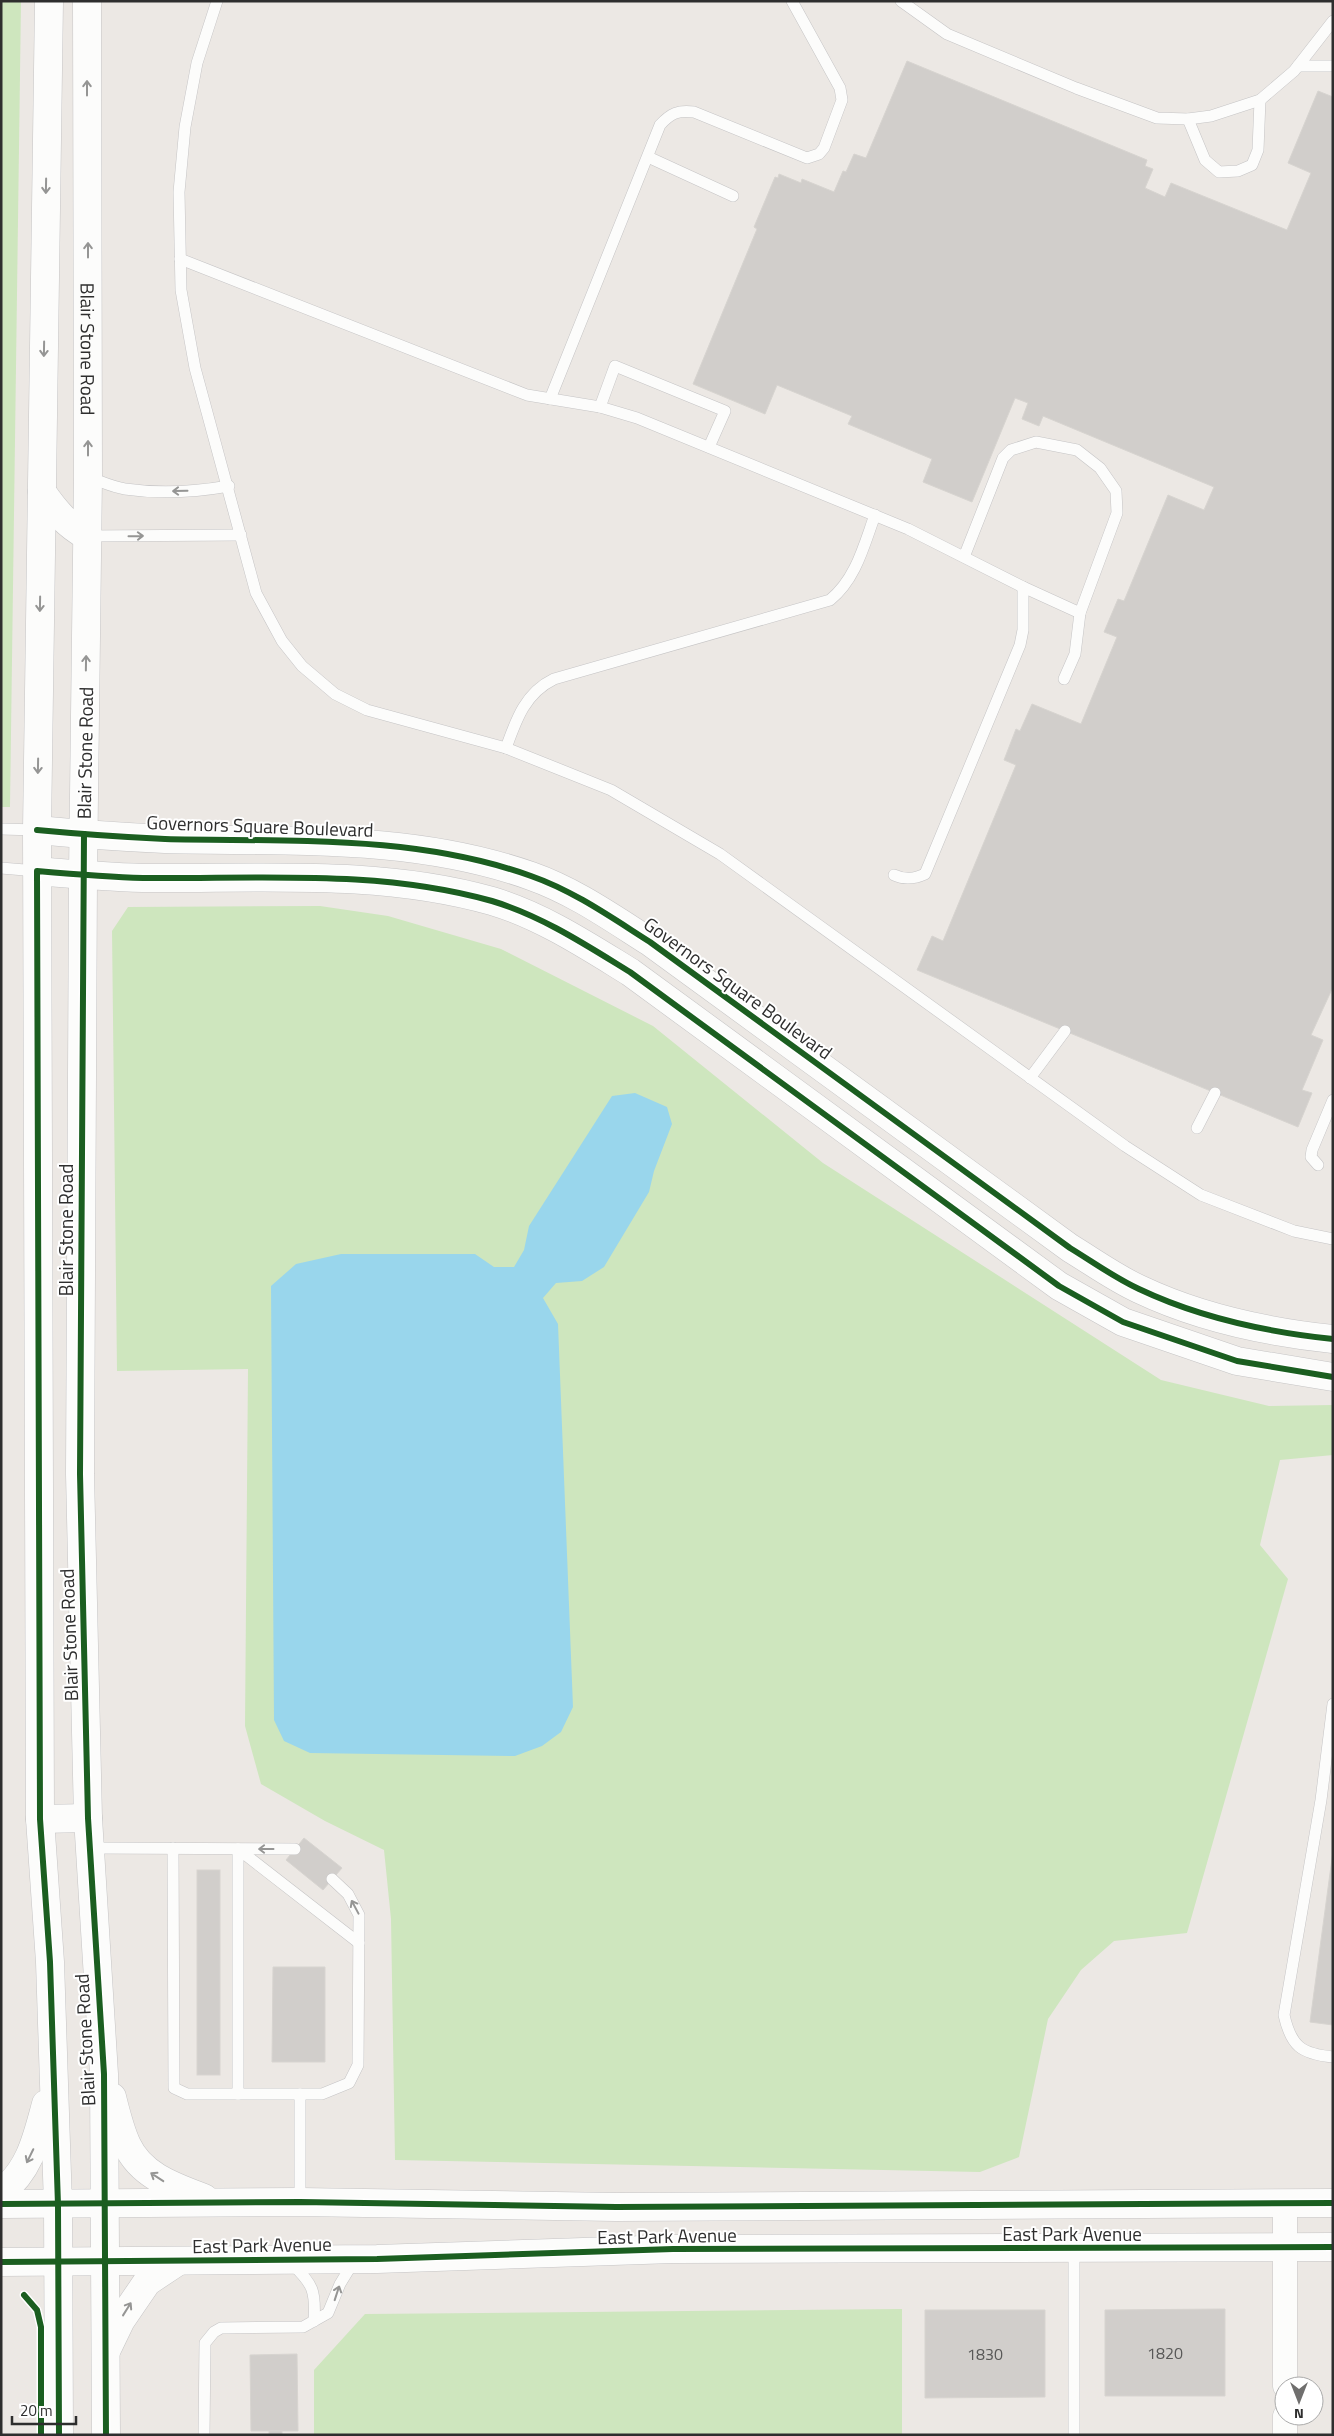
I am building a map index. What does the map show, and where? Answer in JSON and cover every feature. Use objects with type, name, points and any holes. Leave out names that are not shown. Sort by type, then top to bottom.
[{"type":"main road","name":"Blair Stone Road","points":[[49,1],[37,830],[40,1819],[50,1962],[58,2205],[59,2435]]},
{"type":"main road","name":"Blair Stone Road","points":[[87,1],[88,536],[83,875],[80,1474],[88,1818],[104,2072],[106,2435]]},
{"type":"main road","points":[[42,492],[57,513],[72,528],[88,536]]},
{"type":"main road","name":"Governors Square Boulevard","points":[[37,830],[164,839],[321,841],[383,844],[433,850],[483,860],[533,876],[586,902],[650,942],[1070,1248],[1138,1289],[1205,1314],[1270,1331],[1333,1339]]},
{"type":"main road","points":[[37,870],[140,878],[344,878],[441,889],[502,905],[561,930],[638,978],[1058,1286],[1123,1322],[1237,1361],[1333,1376]]},
{"type":"main road","points":[[600,954],[623,925]]},
{"type":"main road","points":[[40,1819],[88,1818]]},
{"type":"main road","points":[[104,2072],[127,2146],[134,2157],[147,2171],[160,2180],[217,2203]]},
{"type":"main road","points":[[1,2192],[25,2166],[35,2145],[54,2076]]},
{"type":"main road","name":"East Park Avenue","points":[[1,2204],[104,2205],[300,2202],[616,2207],[1333,2203]]},
{"type":"main road","name":"East Park Avenue","points":[[1,2262],[104,2263],[355,2259],[673,2249],[1074,2250],[1333,2247]]},
{"type":"main road","points":[[105,2352],[121,2320],[143,2287],[177,2262]]},
{"type":"street","points":[[1285,2204],[1285,2376]]},
{"type":"lane","points":[[217,1],[196,63],[185,127],[179,192],[181,290],[195,368],[256,593],[282,641],[302,666],[335,694],[367,710],[506,748],[611,790],[720,854],[1125,1146],[1201,1195],[1294,1230],[1333,1239]]},
{"type":"lane","points":[[550,399],[660,125],[669,115],[685,111],[694,112],[797,156],[807,158],[819,154],[824,148],[842,100],[840,88],[792,1]]},
{"type":"lane","points":[[901,1],[947,34],[1057,80],[1157,118],[1188,119],[1211,116],[1260,100],[1298,66],[1333,21]]},
{"type":"lane","points":[[1298,66],[1331,66]]},
{"type":"lane","points":[[1188,119],[1205,160],[1219,172],[1238,171],[1252,165],[1258,150],[1260,100]]},
{"type":"lane","points":[[648,157],[733,196]]},
{"type":"lane","points":[[180,259],[527,395],[600,407],[637,418],[908,528],[1023,586],[1080,612]]},
{"type":"lane","points":[[600,407],[615,366],[725,411],[710,447]]},
{"type":"lane","points":[[964,557],[1003,458],[1011,450],[1036,442],[1077,450],[1100,468],[1116,491],[1117,513],[1080,612],[1075,654],[1064,679]]},
{"type":"lane","points":[[88,477],[123,489],[154,492],[201,491],[228,486]]},
{"type":"lane","points":[[506,748],[517,717],[527,700],[536,689],[554,679],[830,600],[841,592],[849,580],[875,515]]},
{"type":"lane","points":[[88,536],[241,534]]},
{"type":"lane","points":[[894,876],[902,879],[914,879],[925,874],[1020,644],[1023,630],[1023,586]]},
{"type":"lane","name":"Governors Square Boulevard","points":[[1,829],[37,830]]},
{"type":"lane","points":[[1,868],[37,870]]},
{"type":"lane","points":[[1030,1078],[1065,1031]]},
{"type":"lane","points":[[1197,1128],[1215,1093]]},
{"type":"lane","points":[[1318,1165],[1311,1157],[1312,1150],[1333,1100]]},
{"type":"lane","points":[[1333,1704],[1327,1800],[1284,2016],[1289,2036],[1311,2055],[1333,2057]]},
{"type":"lane","points":[[90,1848],[295,1849]]},
{"type":"lane","points":[[173,1848],[174,2088],[187,2094],[322,2094],[349,2083],[358,2065],[359,1915],[348,1894],[332,1879]]},
{"type":"lane","points":[[238,1849],[359,1943]]},
{"type":"lane","points":[[238,1849],[238,2094]]},
{"type":"lane","points":[[300,2094],[300,2202]]},
{"type":"lane","points":[[1074,2250],[1074,2435]]},
{"type":"lane","points":[[204,2435],[205,2343],[214,2332],[221,2328],[303,2327],[328,2313],[340,2284],[355,2259]]},
{"type":"lane","points":[[288,2260],[312,2286],[316,2299],[314,2321]]},
{"type":"green space","points":[[1,1],[21,1],[10,807],[1,807]]},
{"type":"green space","points":[[320,906],[388,916],[501,949],[653,1026],[823,1163],[1161,1380],[1269,1406],[1333,1405],[1333,1455],[1280,1460],[1260,1545],[1288,1579],[1187,1933],[1114,1941],[1081,1970],[1048,2019],[1019,2157],[980,2172],[395,2160],[391,1919],[384,1850],[325,1821],[261,1784],[245,1726],[248,1369],[117,1371],[112,931],[128,907]]},
{"type":"green space","points":[[902,2309],[902,2435],[314,2435],[314,2370],[365,2314]]},
{"type":"water","points":[[635,1093],[667,1107],[672,1124],[654,1171],[649,1192],[604,1267],[582,1281],[556,1283],[543,1298],[558,1324],[573,1707],[561,1732],[542,1746],[515,1756],[310,1753],[284,1741],[274,1720],[271,1286],[296,1264],[341,1254],[475,1254],[494,1267],[514,1267],[524,1250],[529,1226],[612,1096]]},
{"type":"building","points":[[907,61],[1147,160],[1145,166],[1153,169],[1145,188],[1165,197],[1171,183],[1287,230],[1311,173],[1288,163],[1318,91],[1333,97],[1333,987],[1311,1035],[1323,1040],[1302,1090],[1312,1093],[1298,1127],[917,970],[932,936],[943,941],[1016,765],[1004,760],[1016,729],[1020,731],[1032,704],[1081,724],[1117,637],[1104,632],[1118,599],[1124,601],[1168,495],[1204,510],[1214,487],[1043,416],[1039,426],[1022,419],[1028,403],[1015,398],[972,502],[923,482],[932,459],[848,424],[852,416],[777,385],[765,414],[693,384],[757,229],[754,227],[775,177],[778,178],[779,174],[801,183],[802,179],[834,192],[843,171],[846,172],[854,154],[866,158]]},
{"type":"building","points":[[304,1838],[342,1868],[323,1890],[286,1860]]},
{"type":"building","points":[[1333,1851],[1333,2025],[1310,2022]]},
{"type":"building","points":[[197,1870],[220,1870],[220,2075],[197,2075]]},
{"type":"building","points":[[273,1967],[325,1967],[325,2062],[272,2062]]},
{"type":"building","points":[[1225,2309],[1225,2396],[1105,2396],[1105,2310]]},
{"type":"building","points":[[925,2310],[1045,2310],[1045,2397],[925,2398]]},
{"type":"building","points":[[297,2354],[298,2431],[251,2431],[250,2355]]},
{"type":"building","points":[[269,2431],[282,2431],[282,2435],[269,2435]]},
{"type":"cycle path","points":[[37,830],[165,839],[304,841],[396,847],[486,862],[547,882],[592,906],[650,942],[1070,1248],[1121,1280],[1162,1299],[1210,1316],[1258,1328],[1333,1339]]},
{"type":"cycle path","points":[[84,834],[80,1474],[88,1818],[104,2074],[106,2435]]},
{"type":"cycle path","points":[[59,2435],[58,2205],[50,1962],[40,1819],[37,871],[143,878],[275,877],[363,880],[449,891],[510,907],[563,932],[630,972],[1059,1286],[1123,1322],[1237,1361],[1333,1377]]},
{"type":"cycle path","points":[[1,2204],[300,2202],[616,2207],[1333,2203]]},
{"type":"cycle path","points":[[1,2262],[377,2259],[673,2249],[1333,2247]]},
{"type":"cycle path","points":[[24,2295],[37,2310],[41,2327],[41,2435]]}]
